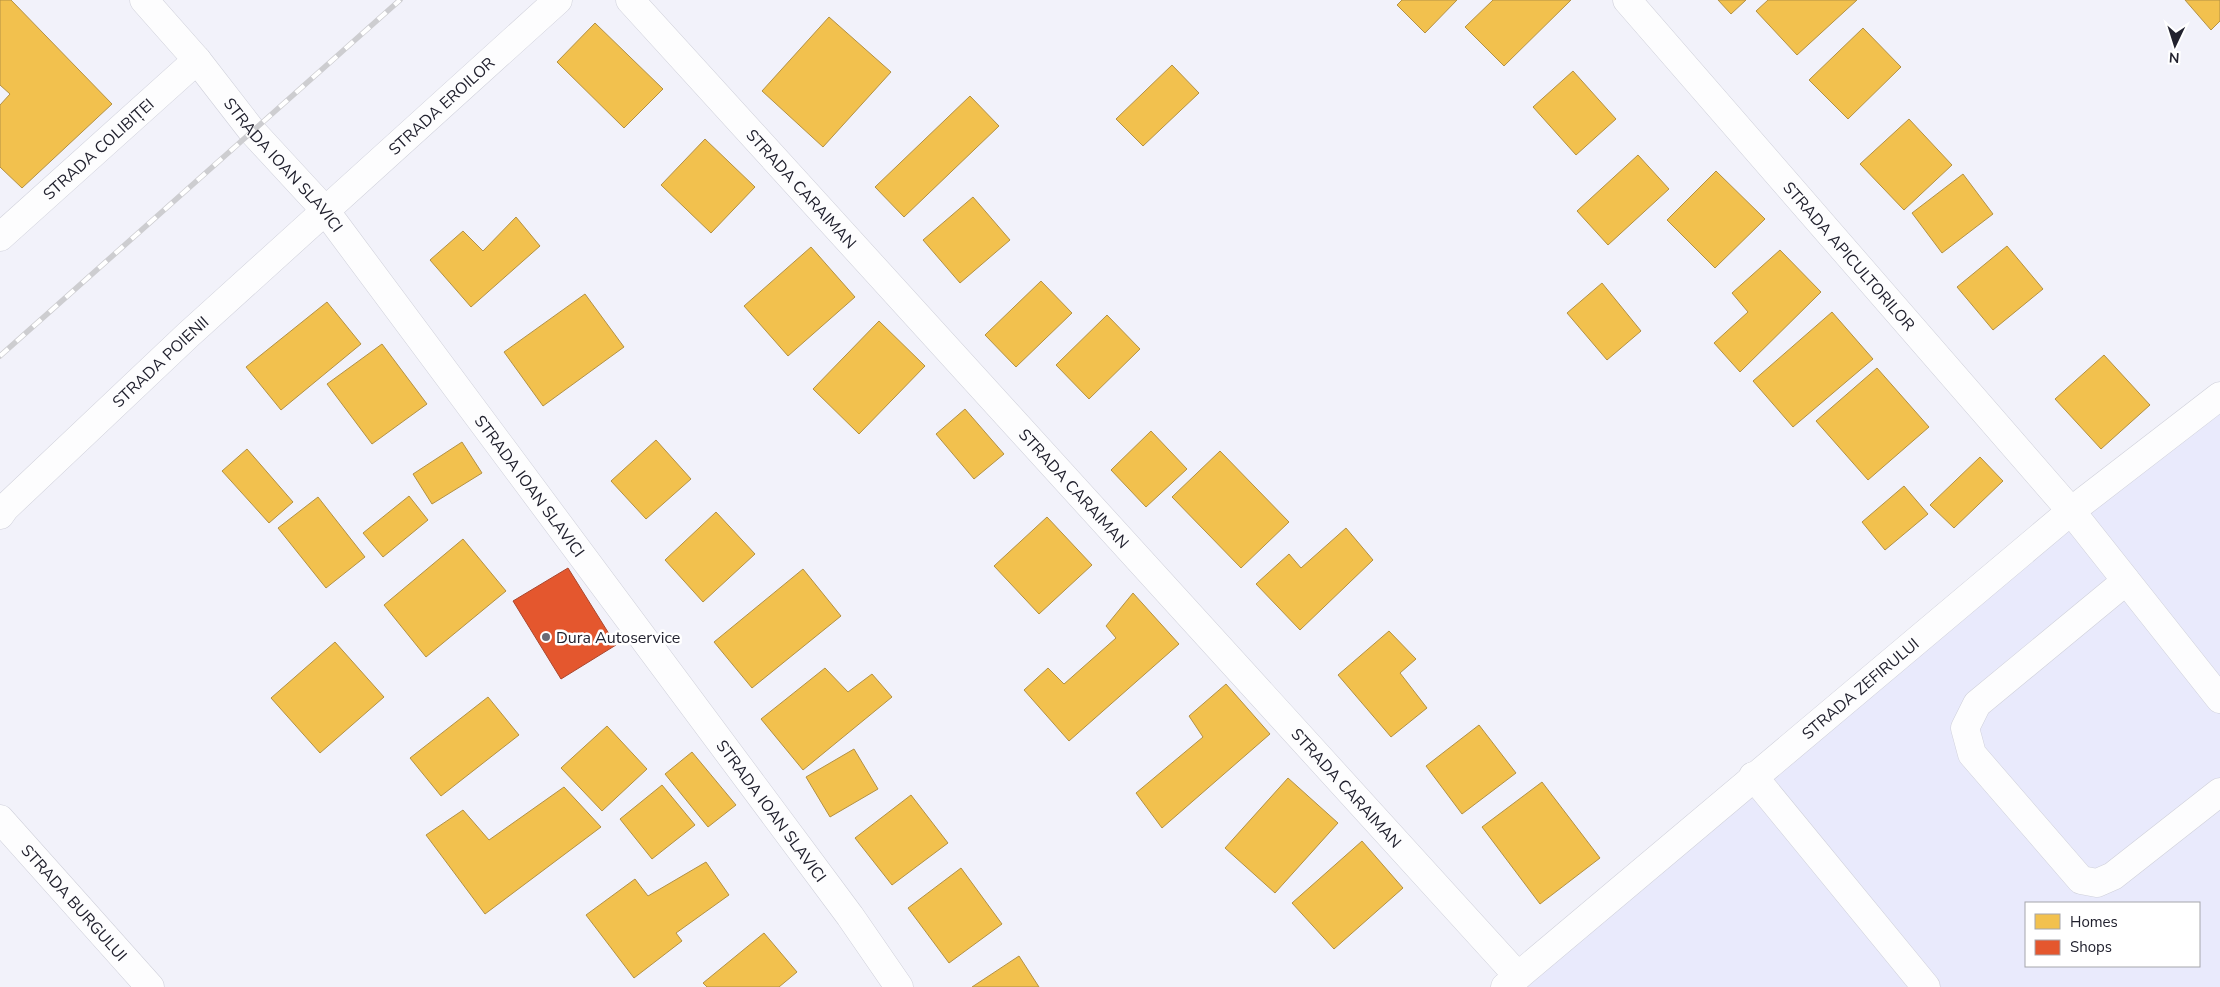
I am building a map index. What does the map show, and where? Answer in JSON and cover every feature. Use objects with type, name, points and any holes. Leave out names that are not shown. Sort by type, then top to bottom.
[{"type":"street","name":"STRADA IOAN SLAVICI","points":[[144,0],[197,60],[252,131],[324,210],[850,916],[898,987]]},
{"type":"street","name":"STRADA EROILOR","points":[[324,210],[558,0]]},
{"type":"street","name":"STRADA CARAIMAN","points":[[630,0],[1512,982]]},
{"type":"street","name":"STRADA APICULTORILOR","points":[[1627,0],[2071,511],[2220,699]]},
{"type":"street","name":"STRADA COLIBIȚEI","points":[[0,237],[197,60]]},
{"type":"street","name":"STRADA POIENII","points":[[0,515],[5,508],[188,334],[324,210]]},
{"type":"street","name":"STRADA ZEFIRULUI","points":[[1512,982],[1753,776],[2071,511],[2220,396]]},
{"type":"street","points":[[2126,581],[1977,704],[1965,728],[1972,754],[2081,880],[2097,882],[2114,876],[2220,792]]},
{"type":"street","points":[[1753,776],[1926,987]]},
{"type":"street","name":"STRADA BURGULUI","points":[[0,819],[150,987]]},
{"type":"shaded area","points":[[2220,413],[2220,987],[1505,987],[2206,420]]},
{"type":"building: Homes","points":[[0,0],[11,0],[112,104],[22,188],[0,167],[0,105],[10,94],[0,85]]},
{"type":"building: Homes","points":[[1402,0],[1457,0],[1425,33],[1397,5]]},
{"type":"building: Homes","points":[[1493,0],[1571,0],[1504,66],[1465,27]]},
{"type":"building: Homes","points":[[1718,0],[1746,0],[1731,14]]},
{"type":"building: Homes","points":[[1768,0],[1857,0],[1797,55],[1756,11]]},
{"type":"building: Homes","points":[[2185,0],[2220,0],[2220,21],[2211,30]]},
{"type":"building: Homes","points":[[829,17],[891,72],[823,147],[762,91]]},
{"type":"building: Homes","points":[[595,23],[663,89],[624,128],[557,62]]},
{"type":"building: Homes","points":[[1863,28],[1901,67],[1848,119],[1809,80]]},
{"type":"building: Homes","points":[[1172,65],[1199,93],[1143,146],[1116,119]]},
{"type":"building: Homes","points":[[1573,71],[1616,119],[1576,155],[1533,107]]},
{"type":"building: Homes","points":[[970,96],[999,126],[904,217],[875,187]]},
{"type":"building: Homes","points":[[1909,119],[1952,165],[1904,210],[1860,164]]},
{"type":"building: Homes","points":[[705,139],[755,187],[711,233],[661,185]]},
{"type":"building: Homes","points":[[1638,155],[1669,189],[1608,245],[1577,211]]},
{"type":"building: Homes","points":[[1716,171],[1765,219],[1715,268],[1667,220]]},
{"type":"building: Homes","points":[[1963,174],[1993,214],[1942,253],[1912,213]]},
{"type":"building: Homes","points":[[973,197],[1010,240],[960,283],[923,240]]},
{"type":"building: Homes","points":[[516,217],[540,246],[471,307],[430,260],[463,231],[483,251]]},
{"type":"building: Homes","points":[[2007,246],[2043,289],[1993,330],[1957,287]]},
{"type":"building: Homes","points":[[811,247],[855,297],[788,356],[744,306]]},
{"type":"building: Homes","points":[[1780,250],[1821,292],[1740,372],[1714,343],[1748,312],[1732,293]]},
{"type":"building: Homes","points":[[1041,281],[1072,313],[1016,367],[985,335]]},
{"type":"building: Homes","points":[[1602,283],[1641,331],[1607,360],[1567,313]]},
{"type":"building: Homes","points":[[585,294],[624,347],[543,406],[504,352]]},
{"type":"building: Homes","points":[[327,302],[361,344],[281,410],[246,367]]},
{"type":"building: Homes","points":[[1832,312],[1873,359],[1793,427],[1753,381]]},
{"type":"building: Homes","points":[[1107,315],[1140,349],[1089,399],[1056,365]]},
{"type":"building: Homes","points":[[879,321],[925,366],[859,434],[813,389]]},
{"type":"building: Homes","points":[[382,344],[427,404],[372,444],[327,384]]},
{"type":"building: Homes","points":[[2104,355],[2150,405],[2101,449],[2055,399]]},
{"type":"building: Homes","points":[[1877,368],[1929,427],[1868,480],[1816,421]]},
{"type":"building: Homes","points":[[965,409],[1004,454],[974,479],[936,434]]},
{"type":"building: Homes","points":[[1151,431],[1187,469],[1146,507],[1111,470]]},
{"type":"building: Homes","points":[[656,440],[691,479],[646,519],[611,481]]},
{"type":"building: Homes","points":[[462,442],[482,473],[432,504],[413,474]]},
{"type":"building: Homes","points":[[247,449],[293,502],[269,523],[222,471]]},
{"type":"building: Homes","points":[[1220,451],[1289,522],[1241,568],[1172,497]]},
{"type":"building: Homes","points":[[1980,457],[2003,481],[1954,528],[1930,505]]},
{"type":"building: Homes","points":[[1904,486],[1928,514],[1885,550],[1862,522]]},
{"type":"building: Homes","points":[[409,496],[428,520],[383,557],[363,533]]},
{"type":"building: Homes","points":[[318,497],[365,557],[326,588],[278,528]]},
{"type":"building: Homes","points":[[716,512],[755,554],[703,602],[665,560]]},
{"type":"building: Homes","points":[[1047,517],[1092,565],[1039,614],[994,566]]},
{"type":"building: Homes","points":[[1346,528],[1373,560],[1300,630],[1256,584],[1289,554],[1301,568]]},
{"type":"building: Homes","points":[[463,539],[506,591],[426,657],[384,605]]},
{"type":"building: Homes","points":[[803,569],[841,616],[752,688],[714,642]]},
{"type":"building: Homes","points":[[1133,593],[1179,644],[1069,741],[1024,690],[1048,668],[1064,684],[1116,638],[1106,626]]},
{"type":"building: Homes","points":[[1389,631],[1416,659],[1400,673],[1427,708],[1391,737],[1338,675]]},
{"type":"building: Homes","points":[[335,642],[384,697],[320,753],[271,698]]},
{"type":"building: Homes","points":[[825,668],[848,692],[872,674],[892,697],[803,770],[761,719]]},
{"type":"building: Homes","points":[[1226,684],[1270,734],[1162,828],[1136,793],[1203,737],[1189,716]]},
{"type":"building: Homes","points":[[488,697],[519,735],[441,796],[410,758]]},
{"type":"building: Homes","points":[[1479,725],[1516,773],[1462,814],[1426,766]]},
{"type":"building: Homes","points":[[607,726],[647,769],[602,811],[561,768]]},
{"type":"building: Homes","points":[[854,749],[878,789],[830,817],[806,777]]},
{"type":"building: Homes","points":[[692,752],[736,805],[708,827],[665,774]]},
{"type":"building: Homes","points":[[1288,778],[1338,823],[1275,893],[1225,848]]},
{"type":"building: Homes","points":[[1542,782],[1600,858],[1540,904],[1482,827]]},
{"type":"building: Homes","points":[[662,785],[695,825],[652,859],[620,819]]},
{"type":"building: Homes","points":[[564,787],[601,827],[485,914],[426,835],[463,810],[489,840]]},
{"type":"building: Homes","points":[[911,795],[948,843],[892,885],[855,838]]},
{"type":"building: Homes","points":[[1362,841],[1403,888],[1334,949],[1292,903]]},
{"type":"building: Homes","points":[[706,862],[729,895],[676,933],[682,941],[634,978],[586,915],[635,879],[648,896]]},
{"type":"building: Homes","points":[[961,868],[1002,924],[949,963],[908,908]]},
{"type":"building: Homes","points":[[764,933],[797,972],[779,987],[707,987],[703,983]]},
{"type":"building: Homes","points":[[1019,956],[1039,987],[972,987]]},
{"type":"building: Shops","points":[[568,568],[616,645],[561,679],[513,601]]},
{"type":"railway","points":[[0,356],[400,0]]},
{"type":"place","name":"Dura Autoservice","points":[[546,637]]}]
